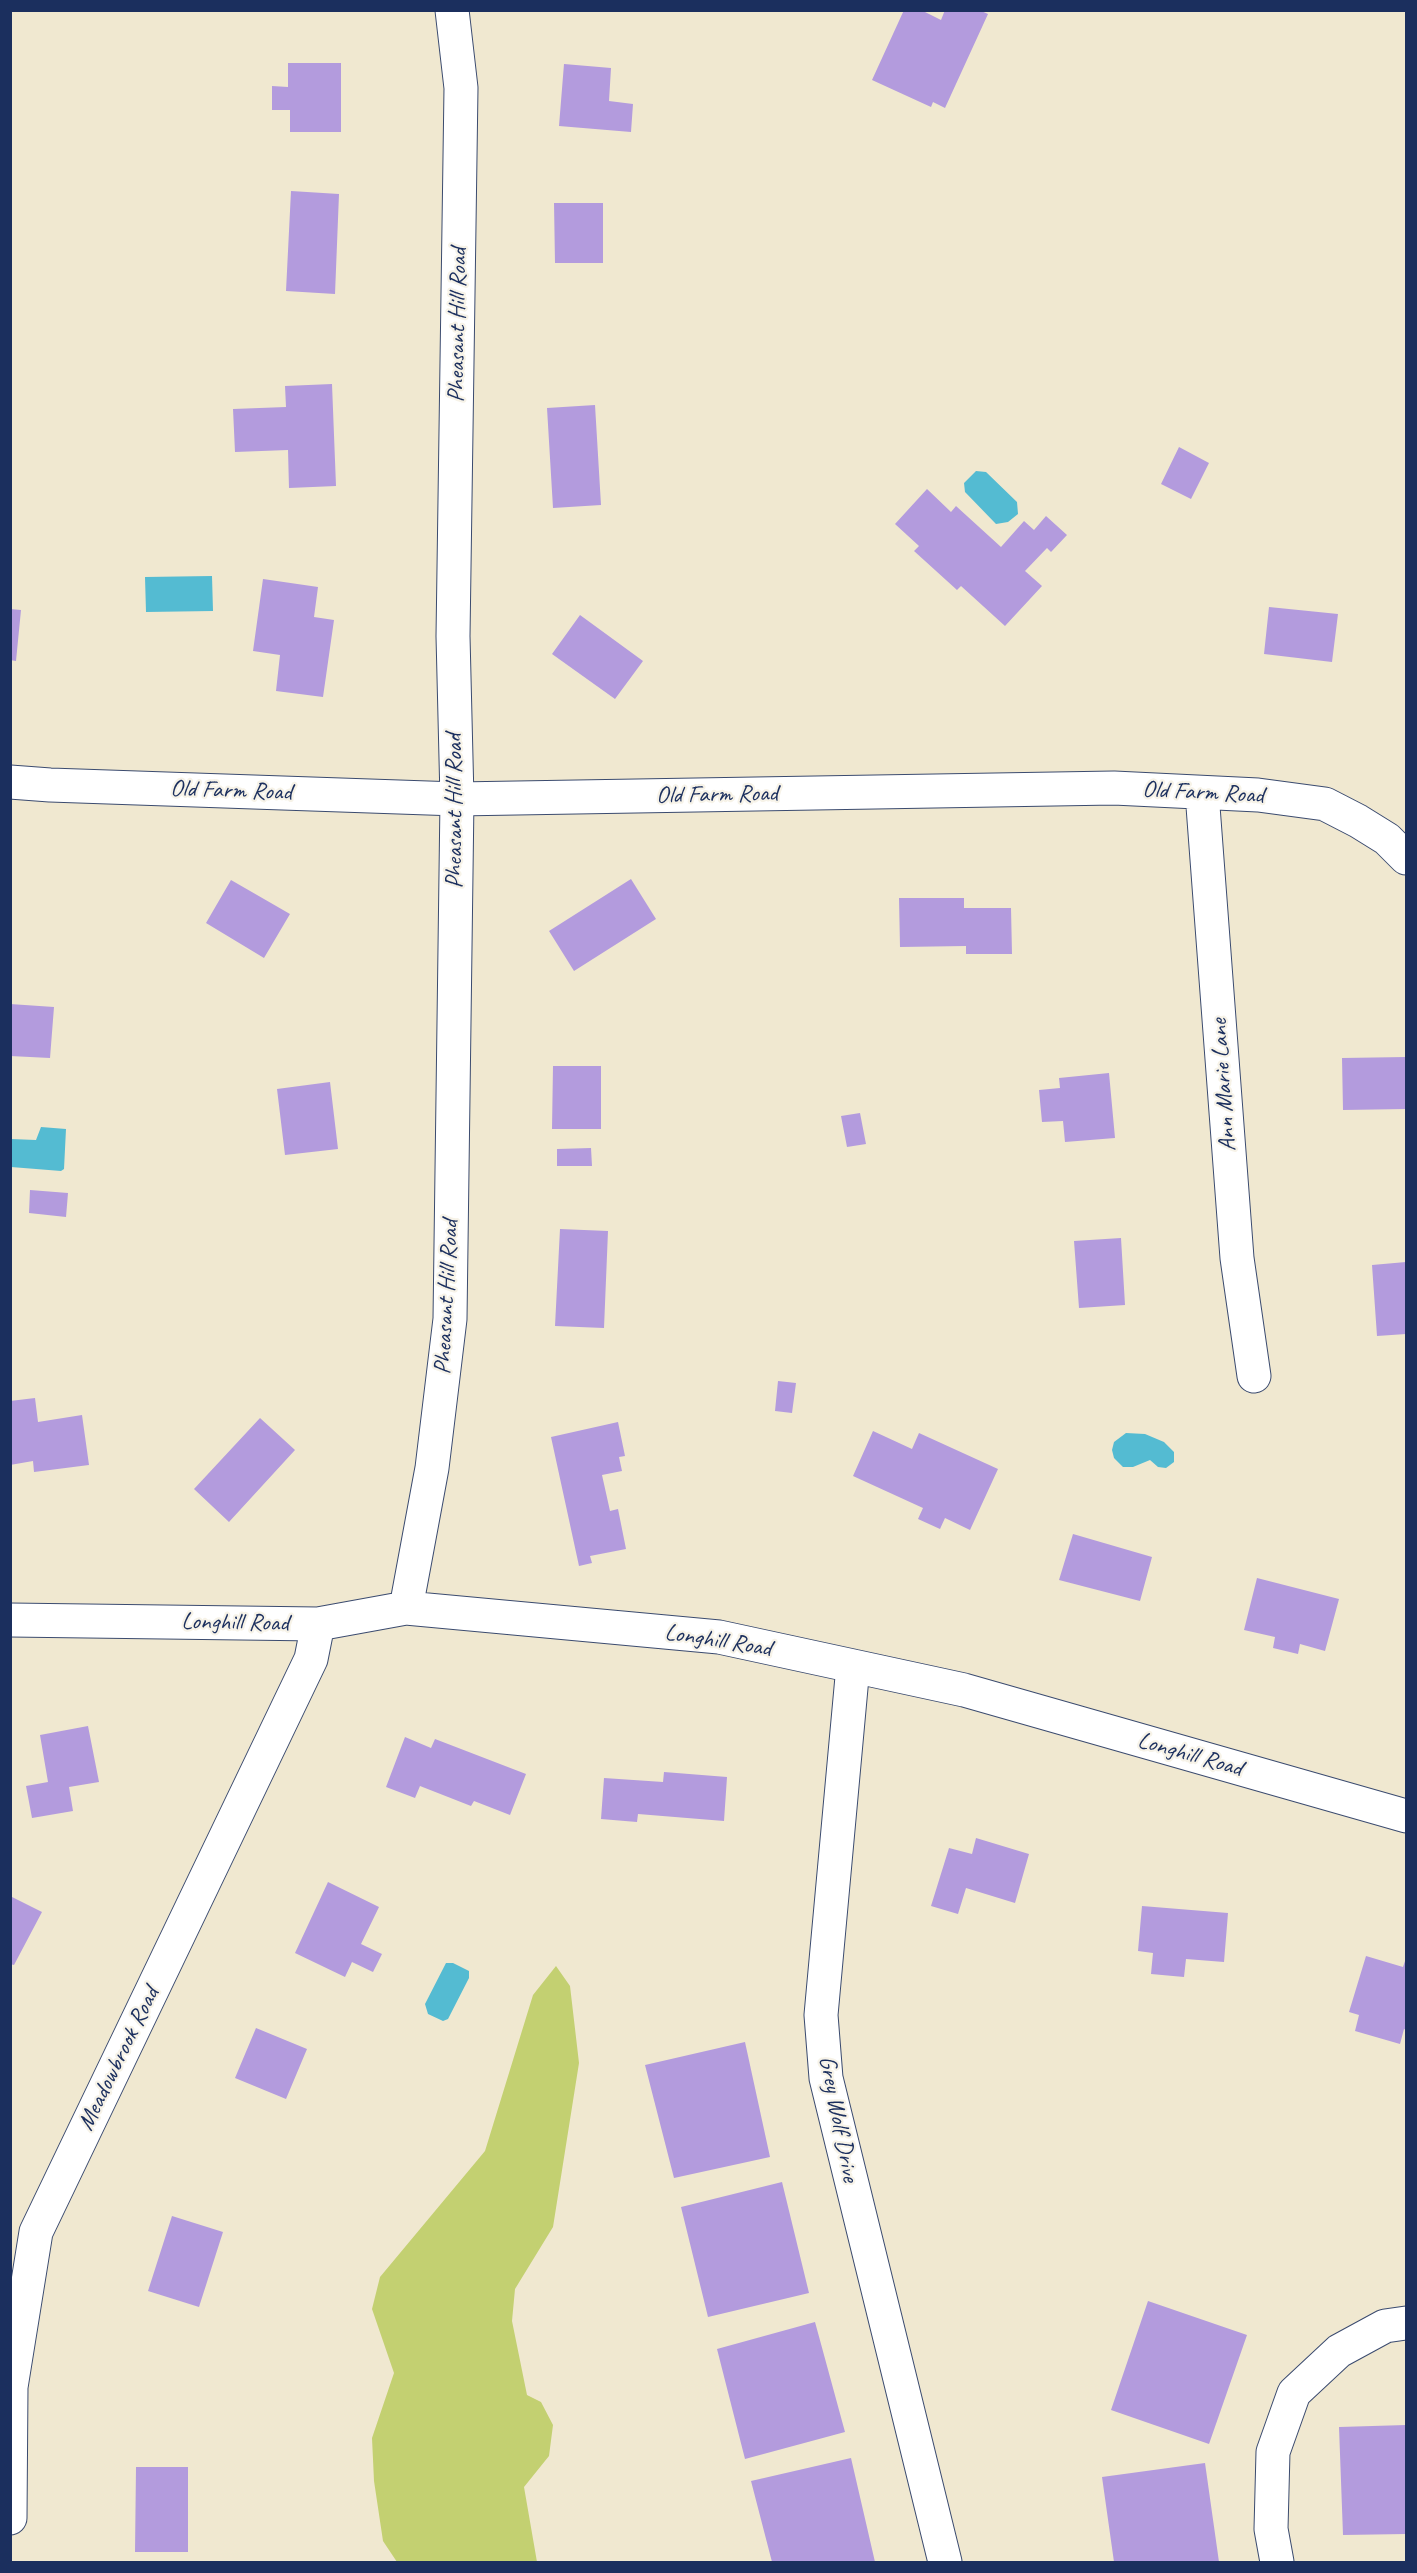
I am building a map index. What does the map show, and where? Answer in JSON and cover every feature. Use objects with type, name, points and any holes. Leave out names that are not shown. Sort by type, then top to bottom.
[{"type":"street","name":"Pheasant Hill Road","points":[[406,1608],[432,1468],[450,1319],[457,799],[453,636],[461,88],[452,10]]},
{"type":"street","name":"Old Farm Road","points":[[10,782],[457,799],[1114,788],[1258,795],[1325,804],[1358,820],[1387,839],[1407,858]]},
{"type":"street","name":"Ann Marie Lane","points":[[1202,793],[1237,1258],[1254,1376]]},
{"type":"street","name":"Longhill Road","points":[[10,1620],[318,1624],[406,1608],[719,1637],[964,1690],[1407,1816]]},
{"type":"street","name":"Meadowbrook Road","points":[[10,2518],[11,2387],[19,2273],[36,2232],[311,1659],[318,1624]]},
{"type":"street","name":"Grey Wolf Drive","points":[[853,1666],[821,2015],[826,2078],[945,2562]]},
{"type":"street","points":[[1276,2562],[1271,2529],[1273,2452],[1294,2393],[1339,2351],[1385,2326],[1407,2324]]},
{"type":"green space","points":[[556,1966],[570,1986],[579,2063],[553,2227],[515,2289],[512,2321],[527,2395],[541,2402],[553,2425],[549,2456],[524,2487],[537,2562],[397,2562],[383,2541],[374,2481],[372,2438],[394,2373],[372,2309],[380,2277],[485,2151],[533,1995]]},
{"type":"water","points":[[976,471],[986,472],[1017,502],[1018,514],[1008,522],[996,524],[965,492],[964,483]]},
{"type":"water","points":[[212,576],[213,611],[146,612],[145,577]]},
{"type":"water","points":[[41,1127],[66,1129],[64,1169],[61,1171],[11,1167],[11,1139],[36,1140]]},
{"type":"water","points":[[1126,1433],[1145,1434],[1164,1442],[1174,1452],[1174,1462],[1166,1468],[1158,1467],[1150,1460],[1133,1467],[1123,1467],[1114,1458],[1112,1450],[1114,1442]]},
{"type":"water","points":[[446,1963],[453,1963],[469,1971],[469,1978],[448,2019],[443,2021],[428,2014],[425,2004]]},
{"type":"building","points":[[904,10],[921,10],[941,20],[945,10],[979,10],[988,14],[945,108],[933,102],[931,107],[872,80]]},
{"type":"building","points":[[288,63],[341,63],[341,132],[290,132],[290,110],[272,110],[272,86],[288,87]]},
{"type":"building","points":[[564,64],[611,68],[609,101],[633,104],[631,132],[559,126]]},
{"type":"building","points":[[291,191],[339,194],[335,294],[286,291]]},
{"type":"building","points":[[554,203],[603,203],[603,263],[555,263]]},
{"type":"building","points":[[332,384],[336,486],[289,488],[288,450],[235,452],[233,409],[286,407],[285,386]]},
{"type":"building","points":[[595,405],[601,505],[553,508],[547,408]]},
{"type":"building","points":[[1179,447],[1209,463],[1191,499],[1161,484]]},
{"type":"building","points":[[927,489],[951,512],[956,506],[1001,547],[1024,521],[1034,530],[1046,516],[1067,535],[1051,552],[1047,548],[1025,571],[1042,586],[1005,626],[961,586],[957,590],[914,551],[919,546],[895,524]]},
{"type":"building","points":[[263,579],[318,587],[314,617],[334,620],[323,697],[276,691],[280,655],[253,651]]},
{"type":"building","points":[[1269,607],[1338,614],[1332,662],[1264,654]]},
{"type":"building","points":[[10,609],[21,610],[16,661],[10,660]]},
{"type":"building","points":[[580,615],[643,661],[615,699],[552,654]]},
{"type":"building","points":[[631,879],[656,919],[574,971],[549,931]]},
{"type":"building","points":[[231,880],[290,914],[264,958],[206,923]]},
{"type":"building","points":[[899,898],[964,898],[964,908],[1011,908],[1012,954],[966,954],[966,946],[900,947]]},
{"type":"building","points":[[10,1004],[54,1007],[50,1058],[10,1056]]},
{"type":"building","points":[[1406,1057],[1406,1109],[1343,1110],[1342,1058]]},
{"type":"building","points":[[553,1066],[601,1066],[601,1129],[552,1129]]},
{"type":"building","points":[[1109,1073],[1115,1138],[1065,1142],[1063,1121],[1042,1122],[1039,1090],[1060,1088],[1059,1078]]},
{"type":"building","points":[[330,1082],[338,1149],[285,1155],[277,1089]]},
{"type":"building","points":[[860,1113],[866,1144],[847,1147],[841,1116]]},
{"type":"building","points":[[591,1148],[592,1166],[557,1166],[557,1149]]},
{"type":"building","points":[[30,1190],[68,1193],[66,1217],[29,1213]]},
{"type":"building","points":[[560,1229],[608,1231],[604,1328],[555,1326]]},
{"type":"building","points":[[1121,1238],[1125,1305],[1079,1308],[1074,1241]]},
{"type":"building","points":[[1406,1262],[1406,1334],[1377,1336],[1372,1265]]},
{"type":"building","points":[[778,1381],[796,1383],[792,1413],[775,1411]]},
{"type":"building","points":[[35,1398],[38,1422],[82,1415],[89,1465],[34,1472],[33,1461],[10,1465],[10,1401]]},
{"type":"building","points":[[260,1418],[295,1450],[229,1522],[194,1489]]},
{"type":"building","points":[[618,1422],[625,1456],[619,1457],[622,1471],[602,1475],[610,1511],[618,1509],[626,1549],[590,1556],[592,1563],[579,1566],[551,1437]]},
{"type":"building","points":[[873,1431],[912,1449],[919,1433],[998,1469],[970,1530],[945,1518],[940,1529],[918,1519],[923,1508],[853,1476]]},
{"type":"building","points":[[1073,1534],[1152,1557],[1140,1601],[1059,1580]]},
{"type":"building","points":[[1257,1578],[1339,1599],[1325,1651],[1300,1644],[1298,1654],[1273,1648],[1275,1637],[1244,1630]]},
{"type":"building","points":[[88,1726],[99,1782],[69,1787],[73,1811],[32,1818],[26,1786],[48,1782],[40,1735]]},
{"type":"building","points":[[405,1737],[431,1748],[435,1739],[526,1774],[510,1815],[474,1801],[471,1806],[420,1786],[415,1798],[386,1787]]},
{"type":"building","points":[[664,1772],[727,1777],[724,1821],[638,1814],[637,1822],[601,1819],[604,1778],[663,1782]]},
{"type":"building","points":[[976,1838],[1029,1854],[1015,1903],[966,1888],[958,1914],[931,1906],[949,1848],[972,1854]]},
{"type":"building","points":[[328,1882],[379,1907],[361,1944],[382,1954],[373,1972],[352,1962],[345,1977],[295,1953]]},
{"type":"building","points":[[10,1896],[42,1912],[14,1965],[10,1964]]},
{"type":"building","points":[[1142,1906],[1228,1913],[1224,1962],[1186,1959],[1184,1977],[1151,1974],[1153,1953],[1138,1951]]},
{"type":"building","points":[[1366,1956],[1403,1967],[1406,1958],[1406,2030],[1404,2029],[1400,2044],[1355,2031],[1359,2015],[1349,2012]]},
{"type":"building","points":[[256,2028],[307,2049],[286,2099],[235,2078]]},
{"type":"building","points":[[745,2042],[770,2157],[674,2178],[645,2065]]},
{"type":"building","points":[[782,2182],[809,2293],[708,2317],[681,2207]]},
{"type":"building","points":[[172,2216],[223,2232],[199,2307],[148,2291]]},
{"type":"building","points":[[1148,2301],[1247,2335],[1209,2444],[1111,2410]]},
{"type":"building","points":[[815,2322],[845,2432],[745,2459],[717,2349]]},
{"type":"building","points":[[1406,2425],[1406,2534],[1343,2535],[1339,2427]]},
{"type":"building","points":[[851,2458],[875,2562],[772,2562],[751,2481]]},
{"type":"building","points":[[1205,2463],[1219,2562],[1114,2562],[1102,2477]]},
{"type":"building","points":[[136,2467],[188,2467],[188,2552],[135,2552]]}]
